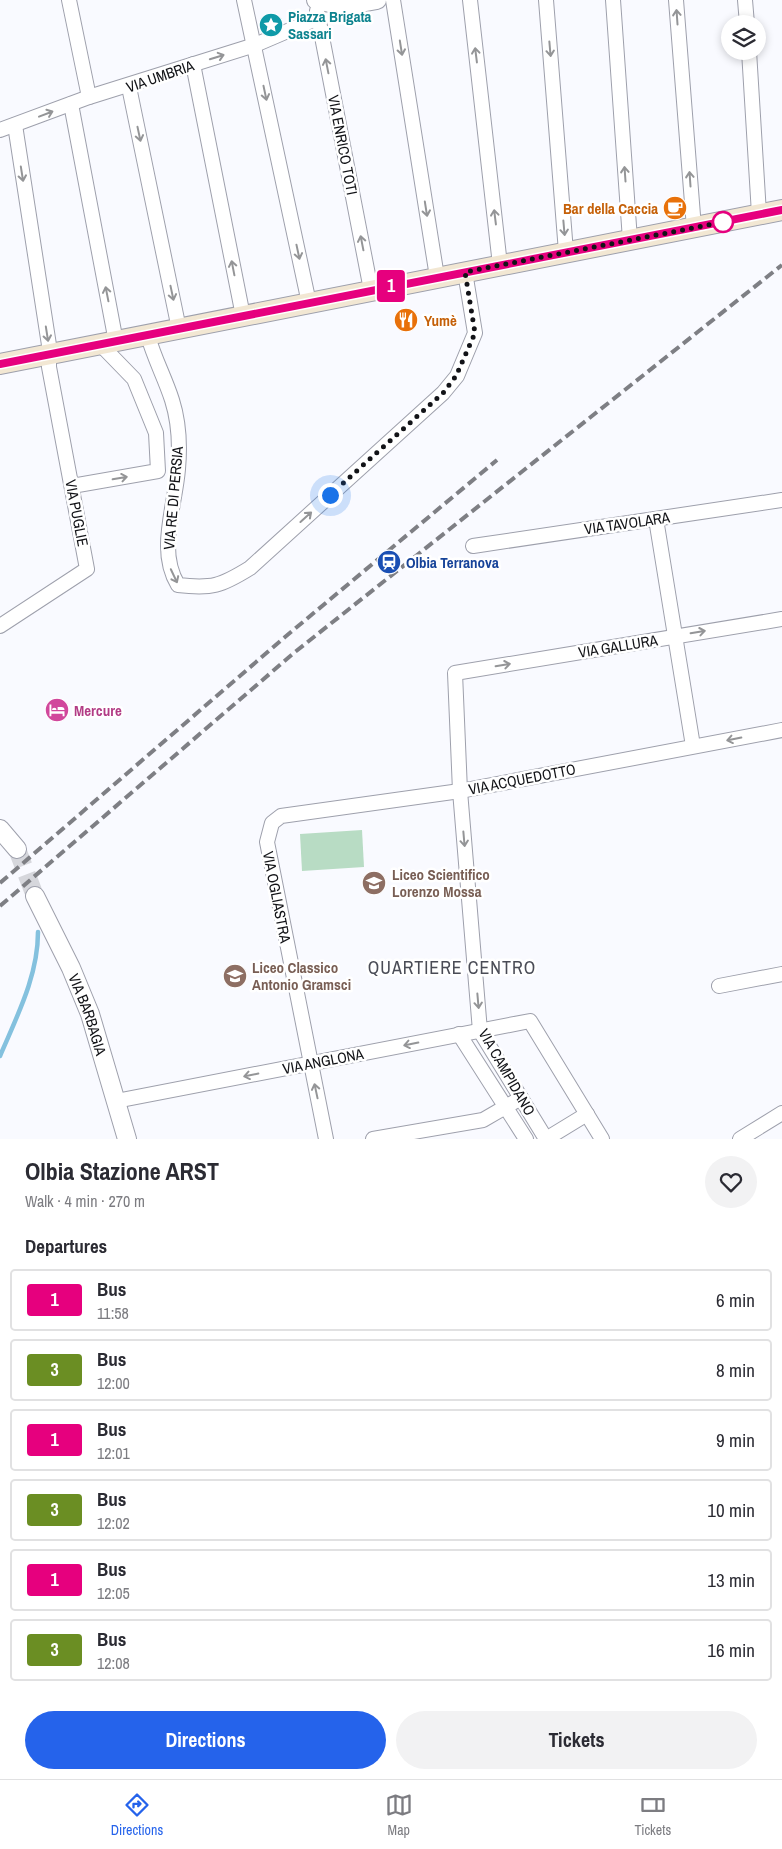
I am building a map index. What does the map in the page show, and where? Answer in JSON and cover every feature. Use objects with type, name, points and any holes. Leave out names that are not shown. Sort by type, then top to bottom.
[{"type":"main road","points":[[0,364],[782,210]]},
{"type":"street","points":[[69,0],[88,98]]},
{"type":"street","points":[[244,0],[309,303]]},
{"type":"street","points":[[315,0],[344,6],[377,0]]},
{"type":"street","name":"VIA ENRICO TOTI","points":[[315,0],[372,290]]},
{"type":"street","points":[[393,0],[437,277]]},
{"type":"street","points":[[470,0],[500,265]]},
{"type":"street","points":[[546,0],[566,252]]},
{"type":"street","points":[[613,0],[630,240]]},
{"type":"street","points":[[676,0],[694,228]]},
{"type":"street","points":[[745,0],[746,15]]},
{"type":"street","name":"VIA UMBRIA","points":[[0,130],[88,98],[128,87],[254,45],[318,18]]},
{"type":"street","points":[[749,60],[759,214]]},
{"type":"street","points":[[193,64],[243,316]]},
{"type":"street","points":[[128,87],[180,329]]},
{"type":"street","points":[[71,104],[108,343],[134,379],[156,433],[158,471],[72,486]]},
{"type":"street","name":"VIA PUGLIE","points":[[0,626],[88,569],[49,367],[50,354],[15,126]]},
{"type":"street","name":"VIA RE DI PERSIA","points":[[148,336],[172,401],[178,431],[178,469],[168,557],[171,574],[178,585],[200,588],[223,584],[250,568],[448,388],[460,370],[475,333],[465,272]]},
{"type":"street","name":"VIA TAVOLARA","points":[[473,546],[782,500]]},
{"type":"street","points":[[656,519],[693,746]]},
{"type":"street","name":"VIA GALLURA","points":[[455,673],[782,618]]},
{"type":"street","name":"VIA CAMPIDANO","points":[[455,673],[460,791],[480,1030],[546,1139]]},
{"type":"street","name":"VIA ACQUEDOTTO","points":[[268,832],[272,823],[280,816],[460,791],[782,730]]},
{"type":"street","points":[[0,828],[17,849]]},
{"type":"street","name":"VIA OGLIASTRA","points":[[268,832],[267,842],[326,1139]]},
{"type":"street","name":"VIA BARBAGIA","points":[[35,896],[71,968],[90,1014],[128,1139]]},
{"type":"street","points":[[719,986],[782,974]]},
{"type":"street","name":"VIA ANGLONA","points":[[116,1101],[530,1021],[587,1114]]},
{"type":"street","name":"VIA CAMPIDANO","points":[[459,1034],[526,1139]]},
{"type":"street","points":[[373,1139],[483,1120],[521,1098]]},
{"type":"street","points":[[740,1139],[782,1113]]},
{"type":"street","points":[[546,1139],[587,1114],[602,1139]]},
{"type":"green space","points":[[362,830],[364,867],[302,871],[300,834]]},
{"type":"waterway","points":[[0,1056],[30,980],[37,948],[38,932]]},
{"type":"tunnel","points":[[17,849],[35,896]]},
{"type":"railway","points":[[0,906],[295,652],[782,265]]},
{"type":"railway","points":[[0,883],[285,637],[497,460]]},
{"type":"bus line","name":"1","points":[[0,364],[782,210]]},
{"type":"place","name":"Piazza Brigata Sassari","points":[[271,25]]},
{"type":"place","name":"Bar della Caccia","points":[[675,208]]},
{"type":"place","name":"Yumè","points":[[406,320]]},
{"type":"place","name":"Olbia Terranova","points":[[389,562]]},
{"type":"place","name":"Mercure","points":[[57,710]]},
{"type":"place","name":"Liceo Scientifico Lorenzo Mossa","points":[[374,883]]},
{"type":"place","name":"Liceo Classico Antonio Gramsci","points":[[235,976]]},
{"type":"district","name":"QUARTIERE CENTRO","points":[[452,967]]},
{"type":"route","points":[[330,495],[443,393],[456,376],[475,333],[465,272],[729,221],[723,222]]}]
